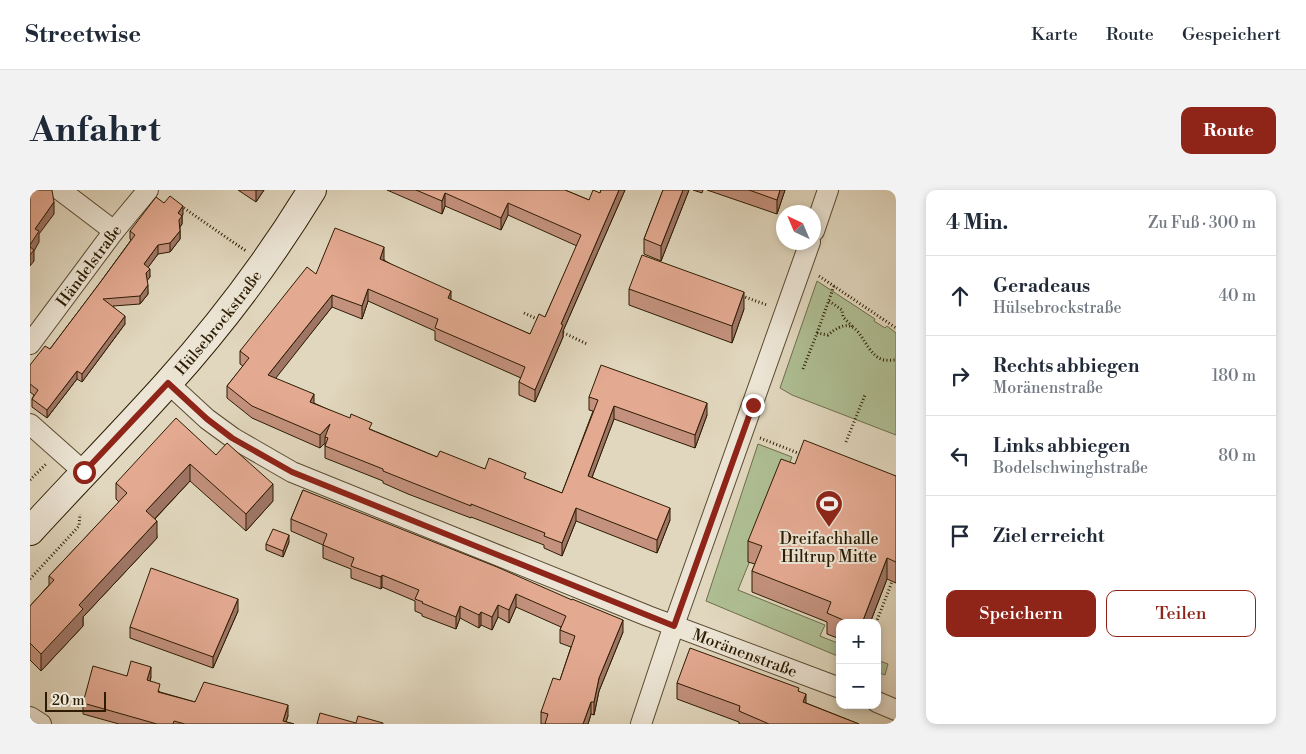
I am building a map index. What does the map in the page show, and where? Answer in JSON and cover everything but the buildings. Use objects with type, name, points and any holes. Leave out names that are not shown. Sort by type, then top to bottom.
[{"type":"street","points":[[60,190],[114,231]]},
{"type":"street","name":"Händelstraße","points":[[30,344],[114,231],[148,190]]},
{"type":"street","name":"Hülsebrockstraße","points":[[30,531],[168,383],[216,325],[264,263],[312,190]]},
{"type":"street","points":[[821,210],[828,190]]},
{"type":"street","points":[[641,724],[807,250]]},
{"type":"street","name":"Moränenstraße","points":[[168,383],[207,419],[232,438],[292,472],[674,626],[836,687]]},
{"type":"street","points":[[30,424],[84,472]]},
{"type":"street","points":[[881,704],[896,710]]},
{"type":"street","points":[[30,717],[41,724]]},
{"type":"path","points":[[174,201],[264,263]]},
{"type":"path","points":[[802,264],[896,328]]},
{"type":"path","points":[[803,369],[834,286]]},
{"type":"path","points":[[739,295],[767,305]]},
{"type":"path","points":[[829,301],[842,310],[843,317],[861,334],[872,354],[882,360],[896,360]]},
{"type":"path","points":[[524,313],[540,320]]},
{"type":"path","points":[[817,333],[828,335],[836,328],[854,327]]},
{"type":"path","points":[[555,328],[587,344]]},
{"type":"path","points":[[846,442],[865,395]]},
{"type":"path","points":[[743,432],[808,457]]},
{"type":"path","points":[[878,619],[896,571]]},
{"type":"green space","points":[[817,281],[875,319],[874,321],[885,328],[887,326],[896,333],[896,435],[792,395],[780,388]]},
{"type":"green space","points":[[758,444],[792,457],[738,590],[825,625],[820,636],[836,642],[836,655],[706,601]]},
{"type":"green space","points":[[881,661],[888,664],[885,675],[881,674]]},
{"type":"place","name":"Dreifachhalle Hiltrup Mitte","points":[[829,528]]},
{"type":"route","points":[[84,472],[168,383],[207,419],[232,438],[292,472],[674,626],[753,405]]}]
